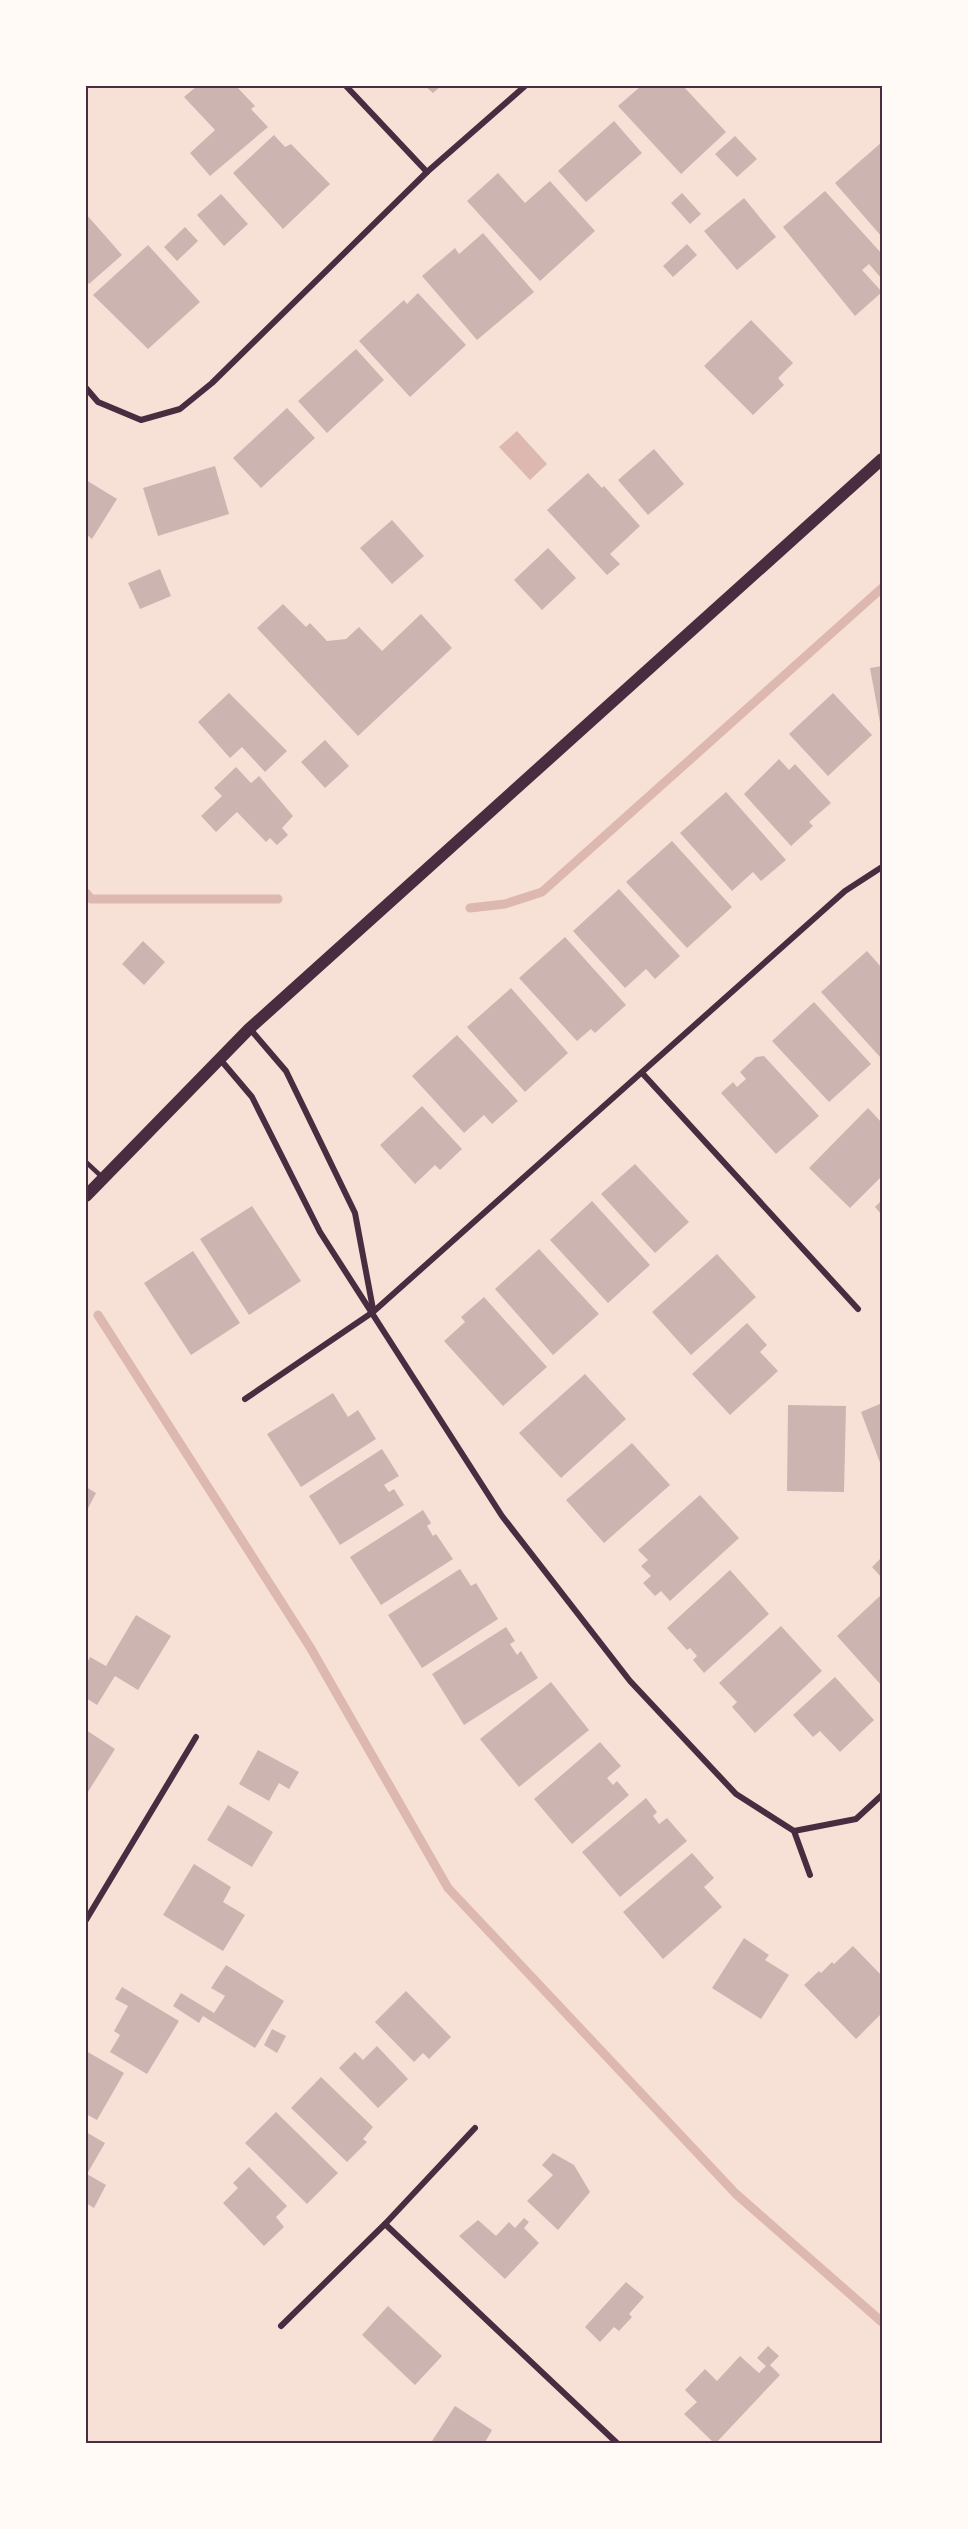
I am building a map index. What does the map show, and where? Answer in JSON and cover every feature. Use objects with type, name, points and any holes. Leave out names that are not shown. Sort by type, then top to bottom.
[{"type":"main road","points":[[88,1193],[218,1058],[249,1029],[882,459]]},
{"type":"street","points":[[346,86],[427,172]]},
{"type":"street","points":[[86,388],[98,402],[141,420],[180,409],[212,383],[427,172],[525,86]]},
{"type":"street","points":[[245,1399],[373,1312],[643,1074],[845,891],[882,867]]},
{"type":"street","points":[[249,1029],[286,1071],[355,1213],[373,1312]]},
{"type":"street","points":[[218,1058],[252,1097],[320,1232],[502,1516],[630,1681],[736,1794],[794,1831],[810,1875]]},
{"type":"street","points":[[643,1074],[858,1308]]},
{"type":"street","points":[[86,1920],[196,1737]]},
{"type":"street","points":[[794,1831],[856,1819],[882,1795]]},
{"type":"street","points":[[281,2326],[385,2224],[475,2128]]},
{"type":"street","points":[[385,2224],[616,2443]]},
{"type":"lane","points":[[86,1162],[102,1177]]},
{"type":"shaded area","points":[[517,431],[547,464],[530,480],[499,447]]},
{"type":"building","points":[[197,86],[236,86],[255,106],[251,109],[268,127],[210,176],[190,153],[215,130],[184,97]]},
{"type":"building","points":[[425,86],[441,86],[433,93]]},
{"type":"building","points":[[641,86],[683,86],[726,132],[681,174],[618,106]]},
{"type":"building","points":[[614,121],[642,153],[586,202],[558,171]]},
{"type":"building","points":[[274,135],[285,147],[291,144],[330,184],[283,229],[233,173]]},
{"type":"building","points":[[735,136],[757,159],[737,177],[715,154]]},
{"type":"building","points":[[882,142],[882,237],[835,183]]},
{"type":"building","points":[[498,173],[525,203],[550,181],[595,231],[540,281],[467,201]]},
{"type":"building","points":[[825,191],[882,254],[882,279],[869,264],[862,270],[882,292],[855,316],[783,227]]},
{"type":"building","points":[[682,193],[701,214],[690,224],[671,203]]},
{"type":"building","points":[[221,194],[248,224],[224,246],[197,215]]},
{"type":"building","points":[[744,198],[776,237],[737,270],[704,231]]},
{"type":"building","points":[[86,214],[122,255],[89,284],[86,279]]},
{"type":"building","points":[[185,227],[198,241],[177,261],[164,247]]},
{"type":"building","points":[[483,233],[534,292],[477,340],[422,276],[455,248],[459,254]]},
{"type":"building","points":[[687,244],[697,255],[673,277],[663,266]]},
{"type":"building","points":[[148,245],[200,302],[148,349],[93,295]]},
{"type":"building","points":[[418,293],[466,345],[410,397],[359,341],[404,300],[407,304]]},
{"type":"building","points":[[751,320],[793,363],[778,378],[784,385],[753,415],[704,366]]},
{"type":"building","points":[[356,349],[384,380],[327,433],[298,401]]},
{"type":"building","points":[[287,408],[315,438],[261,488],[233,458]]},
{"type":"building","points":[[654,449],[684,484],[648,515],[618,480]]},
{"type":"building","points":[[215,466],[229,514],[158,536],[143,488]]},
{"type":"building","points":[[588,473],[602,488],[604,486],[640,526],[610,554],[620,564],[607,575],[547,510]]},
{"type":"building","points":[[86,480],[117,499],[92,539],[86,534]]},
{"type":"building","points":[[392,520],[424,556],[392,584],[360,548]]},
{"type":"building","points":[[548,548],[576,578],[542,610],[514,580]]},
{"type":"building","points":[[160,569],[171,596],[140,609],[128,583]]},
{"type":"building","points":[[283,604],[306,627],[310,623],[327,641],[346,639],[359,627],[382,651],[421,614],[452,648],[358,736],[257,628]]},
{"type":"building","points":[[882,666],[882,727],[881,728],[870,668]]},
{"type":"building","points":[[229,693],[287,751],[265,772],[242,747],[230,758],[198,722]]},
{"type":"building","points":[[833,693],[872,735],[828,776],[789,734]]},
{"type":"building","points":[[325,740],[349,766],[325,788],[301,762]]},
{"type":"building","points":[[779,759],[789,770],[795,764],[831,803],[809,822],[813,826],[791,846],[744,794]]},
{"type":"building","points":[[236,767],[251,783],[259,776],[293,816],[282,828],[288,835],[277,845],[270,838],[266,842],[237,812],[216,832],[201,816],[222,796],[214,788]]},
{"type":"building","points":[[726,792],[786,860],[761,881],[753,872],[732,891],[680,833]]},
{"type":"building","points":[[672,841],[732,907],[687,948],[626,882]]},
{"type":"building","points":[[619,889],[680,956],[655,979],[646,969],[625,988],[573,931]]},
{"type":"building","points":[[565,937],[626,1005],[595,1033],[591,1029],[577,1041],[519,978]]},
{"type":"building","points":[[143,941],[165,962],[144,985],[122,964]]},
{"type":"building","points":[[867,951],[882,968],[881,1058],[821,992]]},
{"type":"building","points":[[511,988],[568,1053],[525,1092],[467,1027]]},
{"type":"building","points":[[814,1002],[871,1064],[829,1102],[772,1041]]},
{"type":"building","points":[[457,1035],[518,1101],[492,1124],[484,1115],[464,1133],[412,1076]]},
{"type":"building","points":[[764,1056],[819,1116],[776,1154],[721,1093],[733,1082],[737,1087],[746,1079],[740,1072],[756,1057]]},
{"type":"building","points":[[422,1106],[462,1149],[440,1170],[435,1165],[415,1184],[380,1145]]},
{"type":"building","points":[[868,1108],[882,1123],[882,1176],[850,1208],[809,1168]]},
{"type":"building","points":[[635,1164],[689,1222],[655,1253],[601,1194]]},
{"type":"building","points":[[882,1200],[882,1215],[875,1207]]},
{"type":"building","points":[[592,1201],[650,1265],[608,1303],[550,1240]]},
{"type":"building","points":[[252,1206],[301,1281],[249,1315],[200,1239]]},
{"type":"building","points":[[539,1249],[599,1314],[553,1355],[495,1289]]},
{"type":"building","points":[[193,1251],[240,1323],[191,1355],[144,1283]]},
{"type":"building","points":[[717,1254],[756,1297],[691,1355],[652,1312]]},
{"type":"building","points":[[484,1297],[547,1367],[503,1406],[444,1341],[465,1322],[461,1317]]},
{"type":"building","points":[[747,1323],[767,1345],[760,1352],[778,1371],[730,1415],[692,1374]]},
{"type":"building","points":[[585,1374],[626,1419],[561,1478],[519,1433]]},
{"type":"building","points":[[333,1393],[348,1417],[358,1410],[376,1439],[301,1487],[267,1434]]},
{"type":"building","points":[[882,1403],[882,1468],[861,1412]]},
{"type":"building","points":[[788,1405],[846,1406],[844,1492],[787,1491]]},
{"type":"building","points":[[632,1443],[670,1485],[604,1543],[566,1500]]},
{"type":"building","points":[[382,1449],[399,1476],[384,1485],[389,1492],[394,1489],[404,1505],[340,1545],[309,1496]]},
{"type":"building","points":[[86,1487],[96,1493],[86,1512]]},
{"type":"building","points":[[700,1495],[739,1538],[670,1601],[661,1591],[655,1596],[643,1583],[651,1576],[641,1566],[648,1560],[638,1550]]},
{"type":"building","points":[[423,1510],[431,1523],[427,1526],[433,1536],[436,1534],[453,1559],[381,1605],[350,1557]]},
{"type":"building","points":[[882,1557],[882,1578],[872,1567]]},
{"type":"building","points":[[460,1569],[471,1586],[476,1583],[498,1619],[422,1668],[388,1615]]},
{"type":"building","points":[[730,1570],[769,1614],[704,1673],[693,1660],[697,1656],[690,1648],[687,1650],[667,1628]]},
{"type":"building","points":[[880,1596],[882,1599],[882,1686],[837,1636]]},
{"type":"building","points":[[136,1615],[171,1636],[138,1690],[115,1676],[97,1705],[86,1698],[86,1665],[90,1657],[106,1666]]},
{"type":"building","points":[[781,1626],[822,1671],[755,1733],[732,1707],[737,1702],[719,1683]]},
{"type":"building","points":[[506,1627],[515,1641],[510,1644],[517,1655],[521,1651],[538,1678],[464,1725],[432,1674]]},
{"type":"building","points":[[835,1677],[874,1720],[840,1752],[820,1731],[813,1737],[793,1715]]},
{"type":"building","points":[[551,1682],[589,1730],[519,1787],[480,1739]]},
{"type":"building","points":[[86,1730],[115,1749],[86,1795]]},
{"type":"building","points":[[600,1742],[621,1766],[607,1778],[613,1785],[617,1781],[629,1795],[572,1844],[534,1799]]},
{"type":"building","points":[[258,1750],[299,1772],[289,1789],[279,1783],[269,1801],[239,1784]]},
{"type":"building","points":[[646,1798],[657,1812],[653,1816],[659,1824],[667,1818],[687,1841],[620,1897],[582,1852]]},
{"type":"building","points":[[228,1805],[273,1832],[252,1867],[207,1840]]},
{"type":"building","points":[[692,1853],[714,1878],[704,1887],[722,1907],[663,1959],[623,1912]]},
{"type":"building","points":[[194,1864],[231,1887],[223,1902],[245,1915],[223,1951],[163,1915]]},
{"type":"building","points":[[744,1938],[769,1955],[765,1960],[789,1975],[761,2019],[712,1988]]},
{"type":"building","points":[[853,1946],[882,1976],[882,2013],[856,2039],[804,1985],[819,1971],[821,1973],[832,1962],[834,1964]]},
{"type":"building","points":[[226,1965],[284,2001],[255,2048],[203,2016],[199,2023],[173,2006],[181,1993],[214,2013],[225,1996],[211,1988]]},
{"type":"building","points":[[122,1987],[179,2021],[147,2074],[110,2052],[120,2035],[114,2031],[128,2006],[115,1999]]},
{"type":"building","points":[[406,1991],[451,2037],[429,2059],[423,2053],[414,2062],[375,2022]]},
{"type":"building","points":[[272,2029],[286,2036],[277,2053],[264,2045]]},
{"type":"building","points":[[377,2046],[408,2079],[378,2108],[339,2068],[355,2052],[363,2060]]},
{"type":"building","points":[[86,2051],[124,2073],[97,2120],[86,2114]]},
{"type":"building","points":[[321,2077],[373,2127],[363,2139],[367,2142],[347,2162],[291,2108]]},
{"type":"building","points":[[276,2112],[338,2173],[307,2204],[245,2143]]},
{"type":"building","points":[[86,2132],[105,2143],[87,2174],[106,2185],[94,2208],[86,2203]]},
{"type":"building","points":[[553,2153],[574,2165],[590,2192],[558,2230],[527,2201],[553,2175],[542,2165]]},
{"type":"building","points":[[249,2167],[287,2206],[276,2217],[284,2227],[264,2246],[223,2203],[238,2188],[233,2183]]},
{"type":"building","points":[[524,2218],[529,2222],[524,2228],[539,2243],[505,2279],[459,2236],[478,2220],[496,2236],[509,2222],[515,2228]]},
{"type":"building","points":[[626,2282],[644,2297],[629,2314],[632,2317],[619,2331],[614,2327],[600,2342],[585,2327]]},
{"type":"building","points":[[388,2306],[442,2356],[415,2385],[362,2335]]},
{"type":"building","points":[[768,2346],[779,2356],[770,2365],[780,2375],[715,2444],[684,2414],[697,2402],[685,2390],[705,2369],[717,2381],[740,2356],[759,2373],[766,2366],[757,2358]]},
{"type":"building","points":[[455,2406],[492,2430],[484,2444],[430,2444]]},
{"type":"waterway","points":[[470,908],[505,904],[542,892],[882,588]]},
{"type":"waterway","points":[[86,893],[91,899],[278,899]]},
{"type":"waterway","points":[[98,1315],[310,1647],[448,1888],[736,2194],[882,2322]]}]
